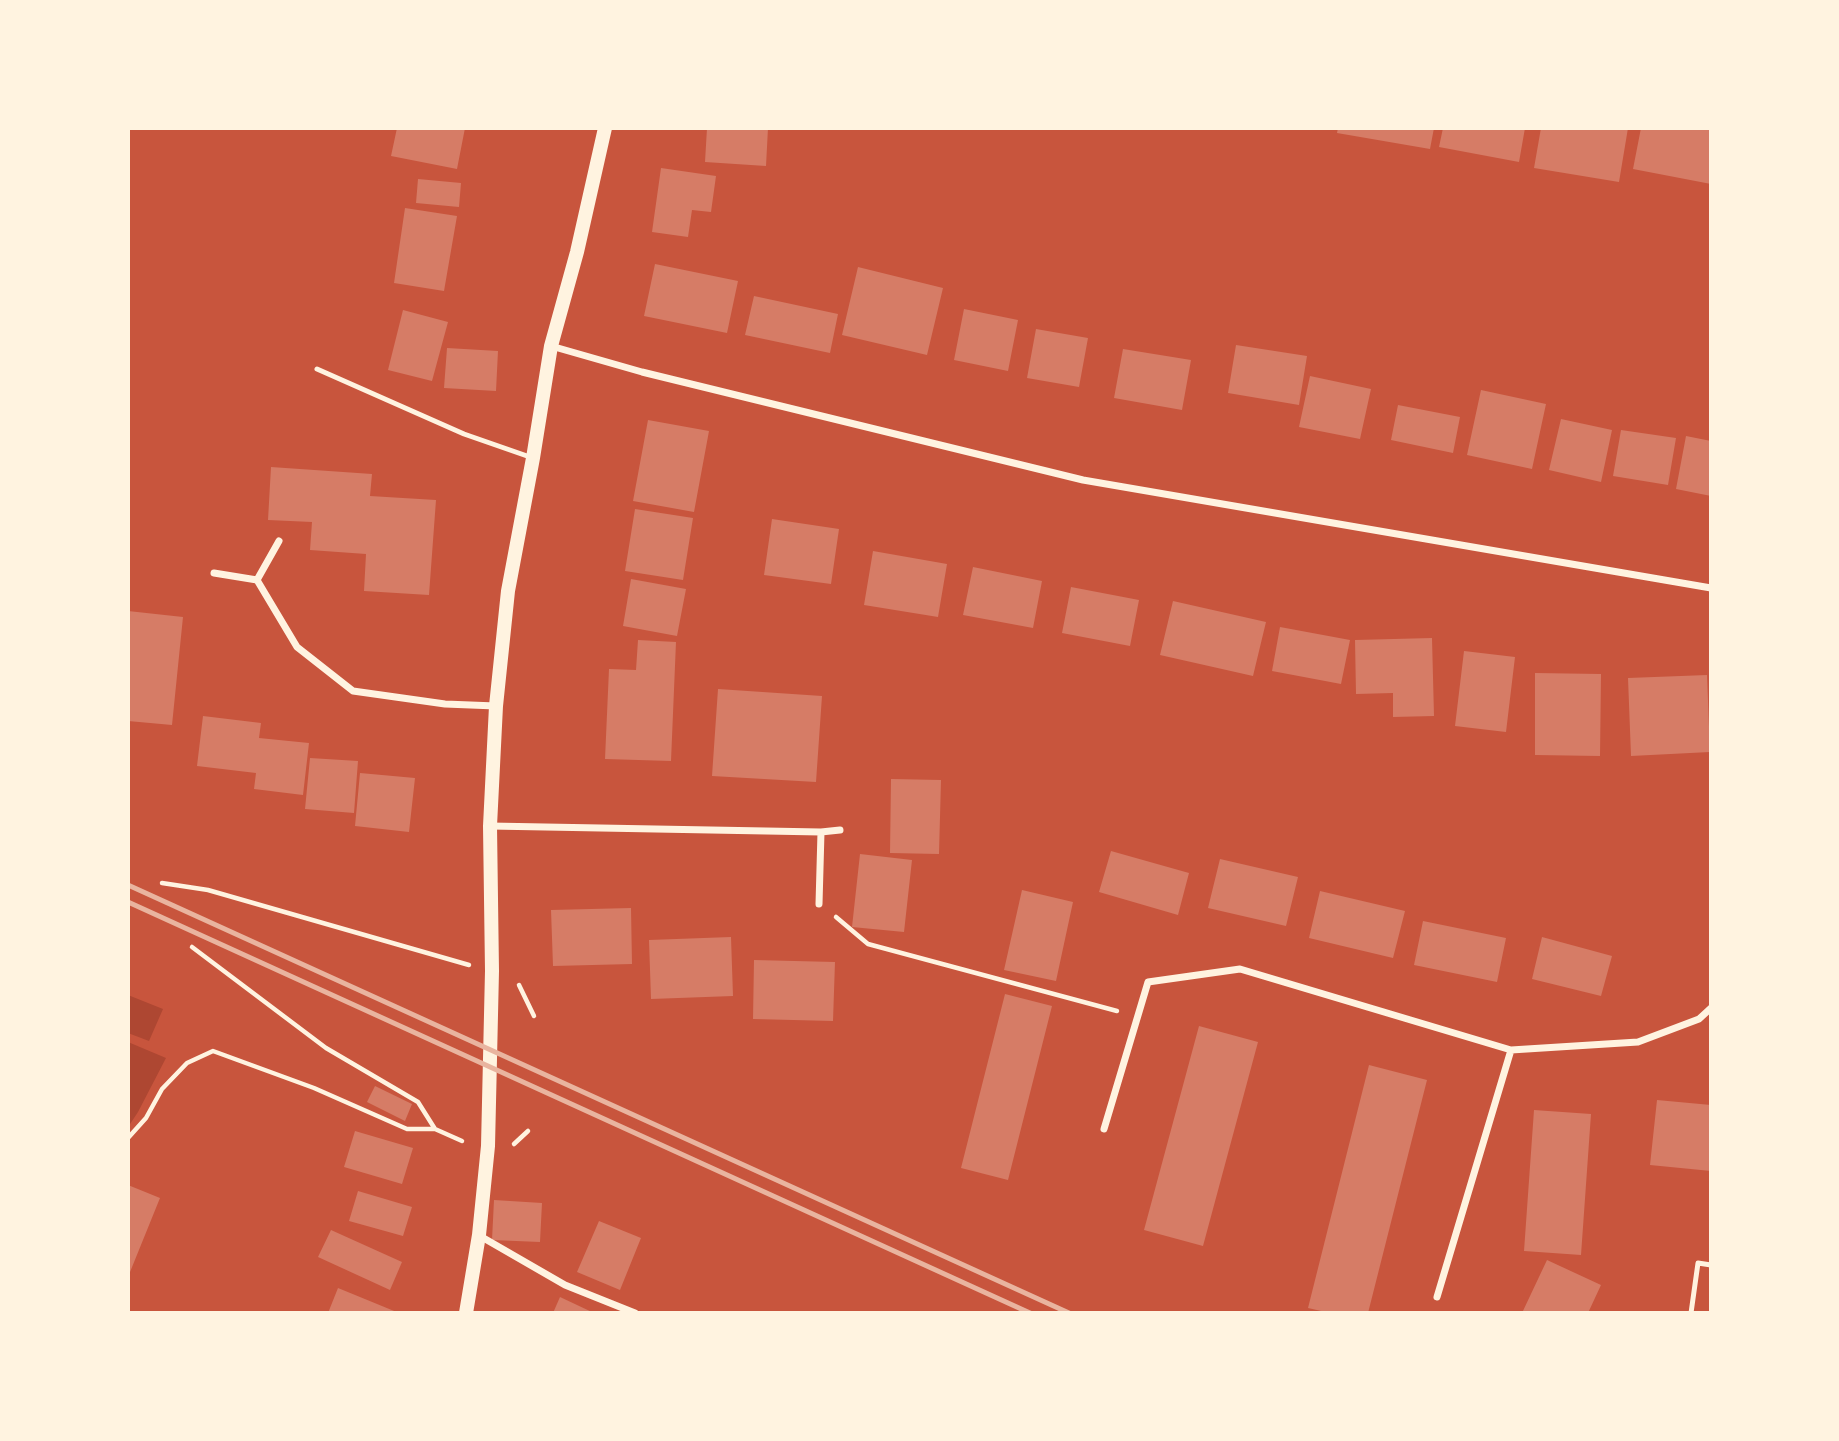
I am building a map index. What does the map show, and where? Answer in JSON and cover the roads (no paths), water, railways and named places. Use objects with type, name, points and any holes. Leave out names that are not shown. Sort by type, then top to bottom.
[{"type":"main road","points":[[466,1313],[479,1235],[488,1146],[492,984],[490,826],[496,706],[508,591],[551,346],[578,253],[605,128]]},
{"type":"street","points":[[551,346],[642,372],[1083,480],[1711,588]]},
{"type":"street","points":[[257,580],[279,541]]},
{"type":"street","points":[[214,573],[257,580],[297,647],[353,691],[445,704],[496,706]]},
{"type":"street","points":[[490,826],[840,831]]},
{"type":"street","points":[[819,904],[821,832]]},
{"type":"street","points":[[1104,1129],[1147,982],[1240,969],[1511,1050],[1638,1042],[1699,1019],[1711,1008]]},
{"type":"street","points":[[1437,1297],[1511,1050]]},
{"type":"street","points":[[479,1235],[565,1285],[635,1313]]},
{"type":"lane","points":[[317,369],[464,434],[533,457]]},
{"type":"lane","points":[[1691,1313],[1698,1263],[1711,1265]]},
{"type":"railway","points":[[128,885],[1069,1313]]},
{"type":"railway","points":[[128,902],[1030,1313]]}]
